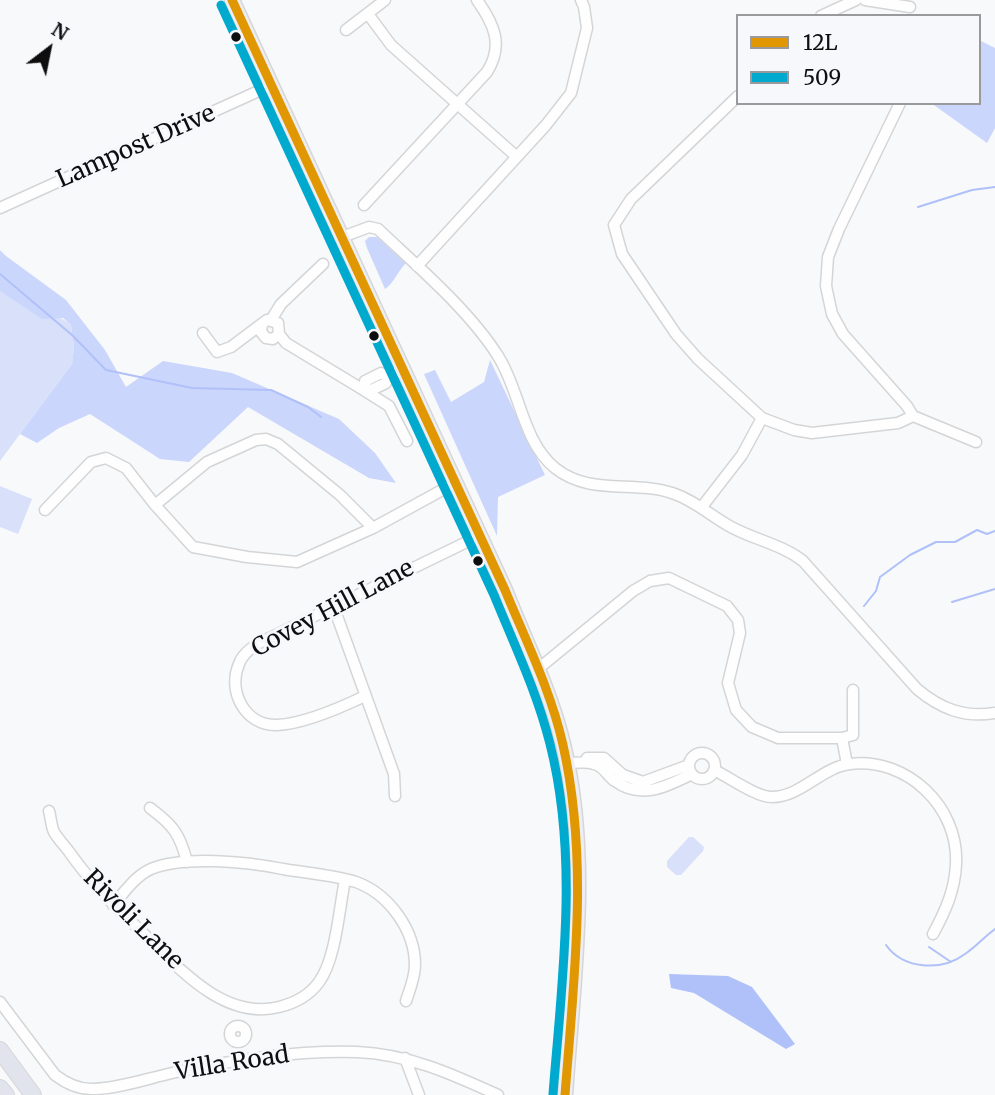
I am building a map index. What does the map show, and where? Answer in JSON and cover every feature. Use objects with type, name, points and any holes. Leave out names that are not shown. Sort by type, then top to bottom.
[{"type":"highway","points":[[0,1050],[33,1095]]},
{"type":"highway","points":[[0,1087],[6,1095]]},
{"type":"main road","points":[[232,0],[479,536],[538,669],[559,729],[567,763],[577,834],[578,873],[565,1095]]},
{"type":"street","points":[[346,30],[385,0]]},
{"type":"street","points":[[365,205],[487,72],[494,61],[497,48],[494,26],[477,0]]},
{"type":"street","points":[[417,266],[547,125],[571,93],[587,28],[581,0]]},
{"type":"street","points":[[825,14],[856,0]]},
{"type":"street","points":[[865,0],[913,8]]},
{"type":"street","points":[[368,14],[391,45],[517,157]]},
{"type":"street","name":"Lampost Drive","points":[[0,208],[272,85]]},
{"type":"street","points":[[736,98],[631,199],[614,225],[622,254],[676,334],[698,359],[762,418],[794,430],[812,433],[898,423],[913,416]]},
{"type":"street","points":[[899,105],[839,229],[828,257],[825,286],[832,314],[843,334],[913,416],[976,443]]},
{"type":"street","points":[[342,237],[369,227],[378,229],[457,307],[497,355],[514,388],[537,448],[555,468],[586,484],[673,493],[733,528],[775,544],[803,561],[898,669],[931,701],[956,713],[995,713]]},
{"type":"street","points":[[267,322],[280,327],[279,334],[273,339],[266,338],[261,332],[267,322],[281,304],[323,264]]},
{"type":"street","points":[[203,333],[216,352],[230,347],[267,322]]},
{"type":"street","points":[[279,334],[286,343],[369,391],[382,380],[402,370]]},
{"type":"street","points":[[363,388],[389,407],[407,441]]},
{"type":"street","points":[[701,508],[742,455],[762,418]]},
{"type":"street","points":[[155,505],[200,466],[256,440],[266,439],[278,444],[340,495],[373,528]]},
{"type":"street","points":[[45,510],[91,462],[98,458],[113,460],[126,468],[193,547],[273,561],[297,562],[373,528],[455,483]]},
{"type":"street","name":"Covey Hill Lane","points":[[365,696],[302,720],[276,726],[257,721],[245,711],[234,684],[239,662],[246,652],[333,605],[479,536]]},
{"type":"street","points":[[538,669],[633,591],[650,580],[669,578],[727,606],[738,620],[740,633],[728,682],[736,710],[752,727],[778,738],[842,738],[853,735],[853,690]]},
{"type":"street","points":[[333,605],[394,774],[396,796]]},
{"type":"street","points":[[842,738],[847,764]]},
{"type":"street","points":[[690,770],[695,755],[705,754],[713,760],[714,770]]},
{"type":"street","points":[[567,763],[589,757],[604,758],[628,778],[643,782],[690,770]]},
{"type":"street","points":[[714,770],[754,792],[771,797],[803,786],[847,764],[877,765],[898,771],[920,783],[946,815],[955,844],[957,863],[953,891],[933,934]]},
{"type":"street","points":[[690,770],[698,778],[706,778],[714,770]]},
{"type":"street","points":[[149,808],[166,820],[181,837],[187,862]]},
{"type":"street","name":"Rivoli Lane","points":[[49,811],[53,831],[85,875],[113,905],[194,981],[223,1000],[242,1007]]},
{"type":"street","points":[[113,905],[137,878],[151,869],[187,862],[242,862],[356,883],[380,896],[403,923],[410,937],[415,967],[406,1001]]},
{"type":"street","points":[[240,1060],[239,1042],[233,1040],[230,1035],[232,1028],[238,1025],[242,1007],[262,1009],[285,1006],[304,997],[320,982],[329,959],[345,880]]},
{"type":"street","name":"Villa Road","points":[[0,1003],[55,1075],[79,1088],[116,1086],[263,1056],[351,1052],[405,1058],[432,1066],[498,1095]]},
{"type":"street","points":[[405,1058],[419,1095]]},
{"type":"shaded area","points":[[981,41],[995,48],[995,128],[987,143],[934,105],[981,105]]},
{"type":"shaded area","points":[[369,237],[377,237],[406,263],[385,289],[367,248],[365,241]]},
{"type":"shaded area","points":[[0,250],[66,300],[105,350],[126,387],[163,361],[232,373],[339,419],[375,453],[396,483],[369,478],[248,407],[189,462],[160,459],[90,414],[59,428],[37,443],[20,434],[72,364],[74,347],[71,325],[63,318],[42,319],[0,291]]},
{"type":"shaded area","points":[[0,291],[55,315],[71,325],[74,347],[72,364],[0,461]]},
{"type":"shaded area","points":[[490,360],[545,475],[498,497],[497,536],[424,374],[435,370],[451,402],[484,382]]},
{"type":"shaded area","points":[[0,486],[32,499],[18,534],[0,527]]},
{"type":"shaded area","points":[[689,837],[693,837],[704,847],[703,851],[681,875],[676,875],[667,867],[667,861]]},
{"type":"shaded area","points":[[669,974],[728,976],[752,987],[795,1044],[786,1049],[694,993],[671,988]]},
{"type":"waterway","points":[[918,207],[972,190],[995,187]]},
{"type":"waterway","points":[[0,274],[72,335],[106,370],[192,388],[271,390],[308,407],[321,417]]},
{"type":"waterway","points":[[864,606],[876,591],[880,577],[910,555],[936,542],[955,542],[977,530],[987,534],[995,531]]},
{"type":"waterway","points":[[952,602],[995,589]]},
{"type":"waterway","points":[[886,945],[893,953],[912,963],[945,964],[969,951],[995,929]]},
{"type":"waterway","points":[[929,947],[951,962]]},
{"type":"transit line","name":"12L","points":[[232,0],[505,590],[552,705],[563,745],[576,832],[577,919],[565,1095]]},
{"type":"transit line","name":"509","points":[[221,5],[494,595],[525,668],[545,725],[559,787],[566,875],[564,963],[553,1094]]}]
